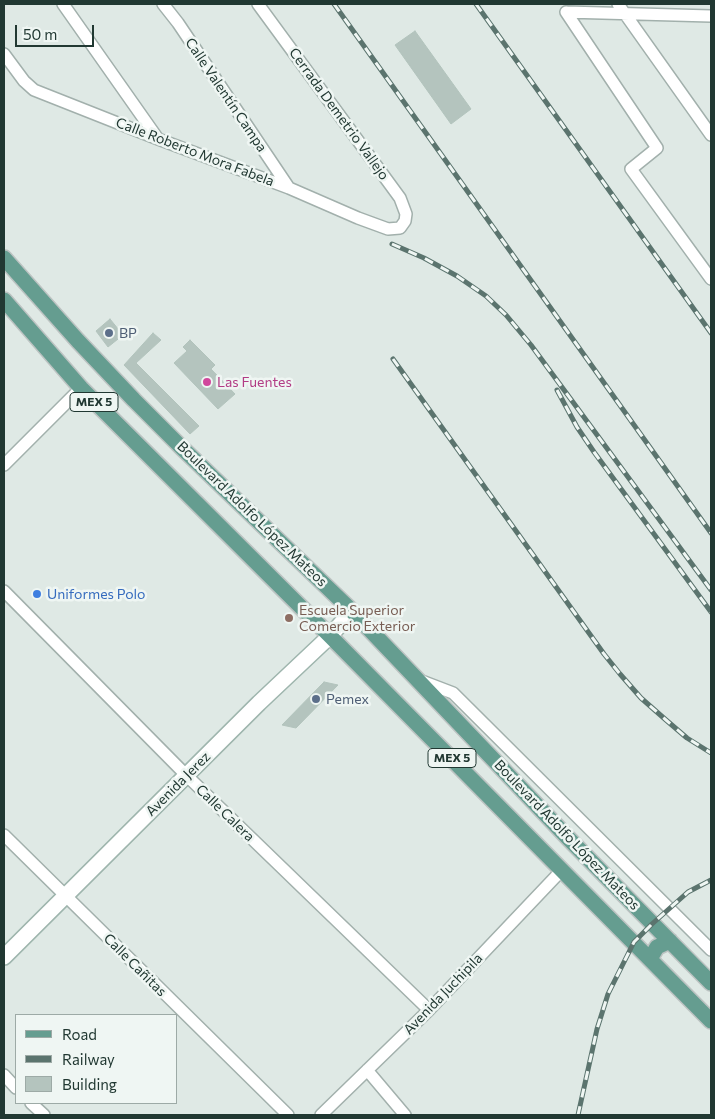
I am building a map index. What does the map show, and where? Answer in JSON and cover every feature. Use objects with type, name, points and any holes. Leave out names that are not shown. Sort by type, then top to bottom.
[{"type":"main road","name":"Boulevard Adolfo López Mateos","points":[[4,258],[78,341],[141,406],[352,611],[569,839],[711,983]]},
{"type":"main road","name":"Boulevard Adolfo López Mateos","points":[[4,300],[81,388],[523,829],[562,871],[711,1021]]},
{"type":"main road","points":[[618,927],[632,921],[637,907]]},
{"type":"main road","points":[[650,959],[657,946],[670,941]]},
{"type":"street","points":[[63,4],[158,139]]},
{"type":"street","name":"Calle Valentín Campa","points":[[163,4],[178,23],[289,188]]},
{"type":"street","name":"Cerrada Demetrio Vallejo","points":[[258,4],[400,198],[406,214],[405,221],[400,228]]},
{"type":"street","points":[[618,4],[711,135]]},
{"type":"street","points":[[711,16],[566,12],[657,148],[631,170],[711,279]]},
{"type":"street","name":"Calle Roberto Mora Fabela","points":[[4,54],[24,81],[34,90],[289,188],[358,218],[388,228],[400,228]]},
{"type":"street","points":[[4,466],[81,388]]},
{"type":"street","name":"Calle Calera","points":[[4,591],[186,775],[429,1010]]},
{"type":"street","name":"Avenida Jerez","points":[[4,957],[186,775],[330,636],[352,611]]},
{"type":"street","points":[[418,680],[453,693],[711,950]]},
{"type":"street","name":"Calle Cañitas","points":[[4,835],[288,1115]]},
{"type":"street","name":"Avenida Juchipila","points":[[321,1115],[429,1010],[562,871]]},
{"type":"street","points":[[367,1070],[405,1115]]},
{"type":"street","points":[[4,1075],[15,1087]]},
{"type":"street","points":[[32,1104],[44,1115]]},
{"type":"building","points":[[415,31],[471,109],[451,124],[395,45]]},
{"type":"building","name":"BP","points":[[110,319],[123,335],[108,347],[96,331]]},
{"type":"building","points":[[153,333],[161,340],[136,363],[199,426],[190,434],[124,365]]},
{"type":"building","points":[[190,340],[215,365],[211,369],[235,394],[218,409],[174,363],[187,351],[183,347]]},
{"type":"building","name":"Pemex","points":[[324,682],[338,685],[296,728],[282,725]]},
{"type":"railway","points":[[334,4],[711,533]]},
{"type":"railway","points":[[476,4],[711,333]]},
{"type":"railway","points":[[392,244],[424,258],[457,276],[486,296],[506,315],[531,345],[711,590]]},
{"type":"railway","points":[[393,359],[620,674],[641,698],[666,720],[687,738],[711,753]]},
{"type":"railway","points":[[557,390],[577,427],[594,452],[711,612]]},
{"type":"railway","points":[[578,1115],[597,1029],[608,994],[634,942],[688,892],[711,880]]},
{"type":"place","name":"BP","points":[[109,333]]},
{"type":"place","name":"Las Fuentes","points":[[207,382]]},
{"type":"place","name":"Uniformes Polo","points":[[37,594]]},
{"type":"place","name":"Escuela Superior Comercio Exterior","points":[[289,618]]},
{"type":"place","name":"Pemex","points":[[316,699]]}]
